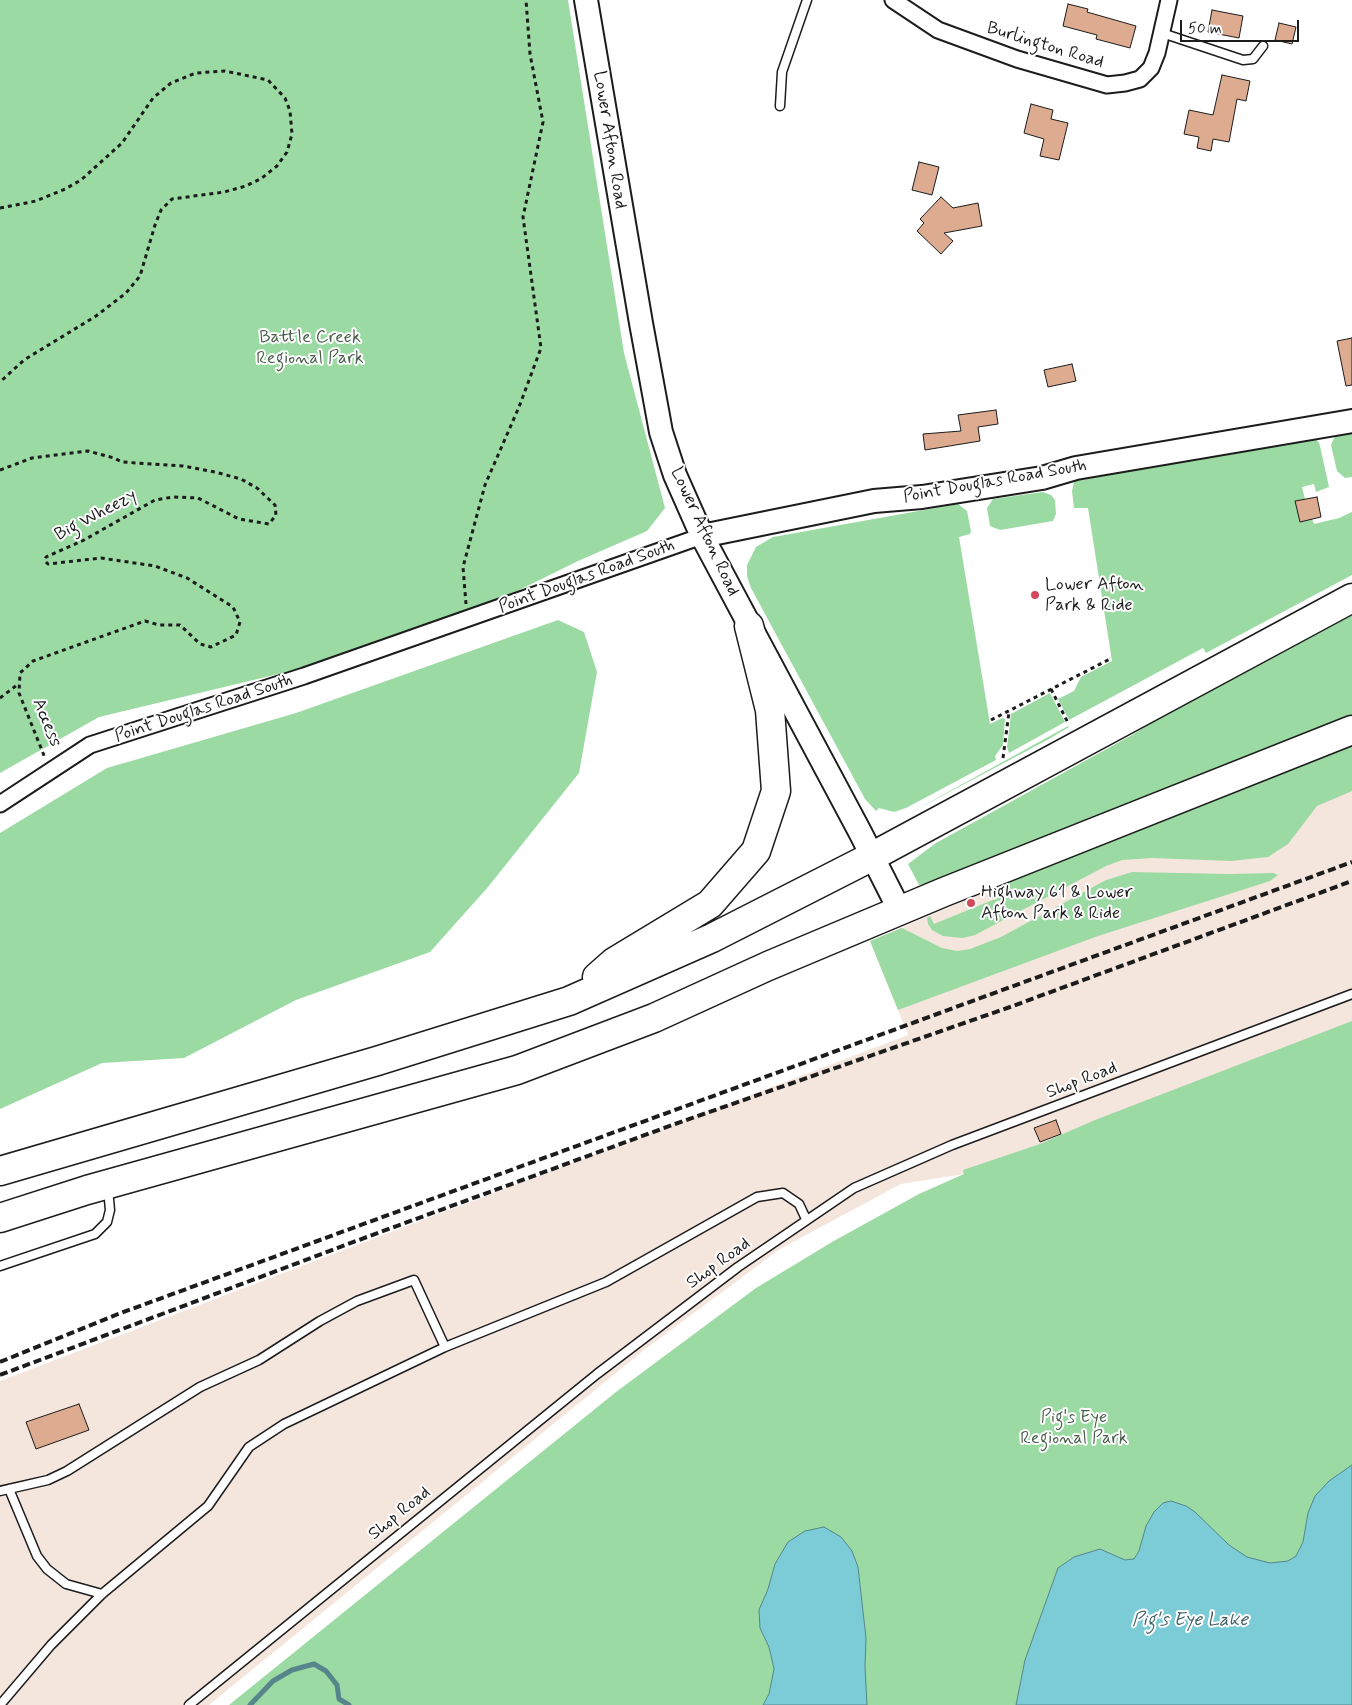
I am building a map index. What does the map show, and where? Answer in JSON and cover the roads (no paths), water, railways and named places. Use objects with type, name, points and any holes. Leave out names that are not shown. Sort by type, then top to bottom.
[{"type":"highway","points":[[0,1171],[377,1061],[569,1001],[712,938],[873,856],[1352,598]]},
{"type":"highway","points":[[569,1001],[614,962],[710,904],[756,851],[776,791],[770,710],[749,626]]},
{"type":"highway","points":[[0,1218],[108,1184],[517,1070],[654,1018],[768,966],[900,911],[1352,730]]},
{"type":"main road","name":"Lower Afton Road","points":[[586,0],[623,223],[661,432],[675,475],[702,536],[873,856],[900,911]]},
{"type":"main road","name":"Point Douglas Road South","points":[[702,536],[879,500],[922,497],[1042,478],[1076,468],[1352,421]]},
{"type":"street","name":"Burlington Road","points":[[893,0],[938,30],[1017,59],[1107,85],[1125,84],[1140,79],[1151,68],[1162,33],[1169,0]]},
{"type":"street","name":"Point Douglas Road South","points":[[0,804],[90,746],[304,676],[702,536]]},
{"type":"lane","points":[[780,106],[782,72],[807,0]]},
{"type":"lane","points":[[1162,33],[1243,60],[1253,59],[1263,46]]},
{"type":"lane","name":"Shop Road","points":[[189,1705],[597,1374],[806,1219],[854,1188],[952,1145],[1352,994]]},
{"type":"lane","points":[[0,1266],[95,1234],[107,1222],[110,1210],[108,1184]]},
{"type":"lane","points":[[0,1705],[51,1645],[102,1594],[208,1506],[250,1447],[284,1424],[445,1347],[606,1282],[757,1197],[783,1192],[799,1204],[806,1219]]},
{"type":"lane","points":[[0,1491],[48,1480],[67,1471],[200,1387],[259,1360],[320,1321],[358,1301],[414,1280],[445,1347]]},
{"type":"lane","points":[[9,1489],[38,1556],[47,1569],[66,1584],[102,1594]]},
{"type":"water","name":"Pig's Eye Lake","points":[[1352,1465],[1352,1705],[1016,1705],[1025,1660],[1058,1568],[1074,1557],[1100,1549],[1125,1560],[1134,1559],[1139,1551],[1146,1526],[1154,1512],[1163,1503],[1171,1501],[1186,1506],[1195,1512],[1229,1545],[1247,1557],[1270,1563],[1288,1561],[1296,1556],[1303,1542],[1308,1513],[1315,1496],[1329,1481]]},
{"type":"water","points":[[824,1527],[841,1537],[852,1551],[858,1567],[866,1638],[867,1705],[763,1705],[769,1694],[774,1669],[769,1647],[760,1628],[759,1610],[768,1589],[775,1564],[788,1542],[805,1531]]},
{"type":"waterway","points":[[250,1705],[273,1681],[292,1670],[314,1664],[326,1671],[337,1685],[339,1699],[349,1705]]},
{"type":"railway","points":[[0,1362],[118,1314],[1352,862]]},
{"type":"railway","points":[[0,1375],[356,1241],[675,1124],[1010,1007],[1352,881]]},
{"type":"place","name":"Lower Afton Park & Ride","points":[[1035,595]]},
{"type":"place","name":"Highway 61 & Lower Afton Park & Ride","points":[[971,903]]},
{"type":"park label","name":"Battle Creek Regional Park","points":[[310,348]]},
{"type":"park label","name":"Pig's Eye Regional Park","points":[[1074,1428]]}]
